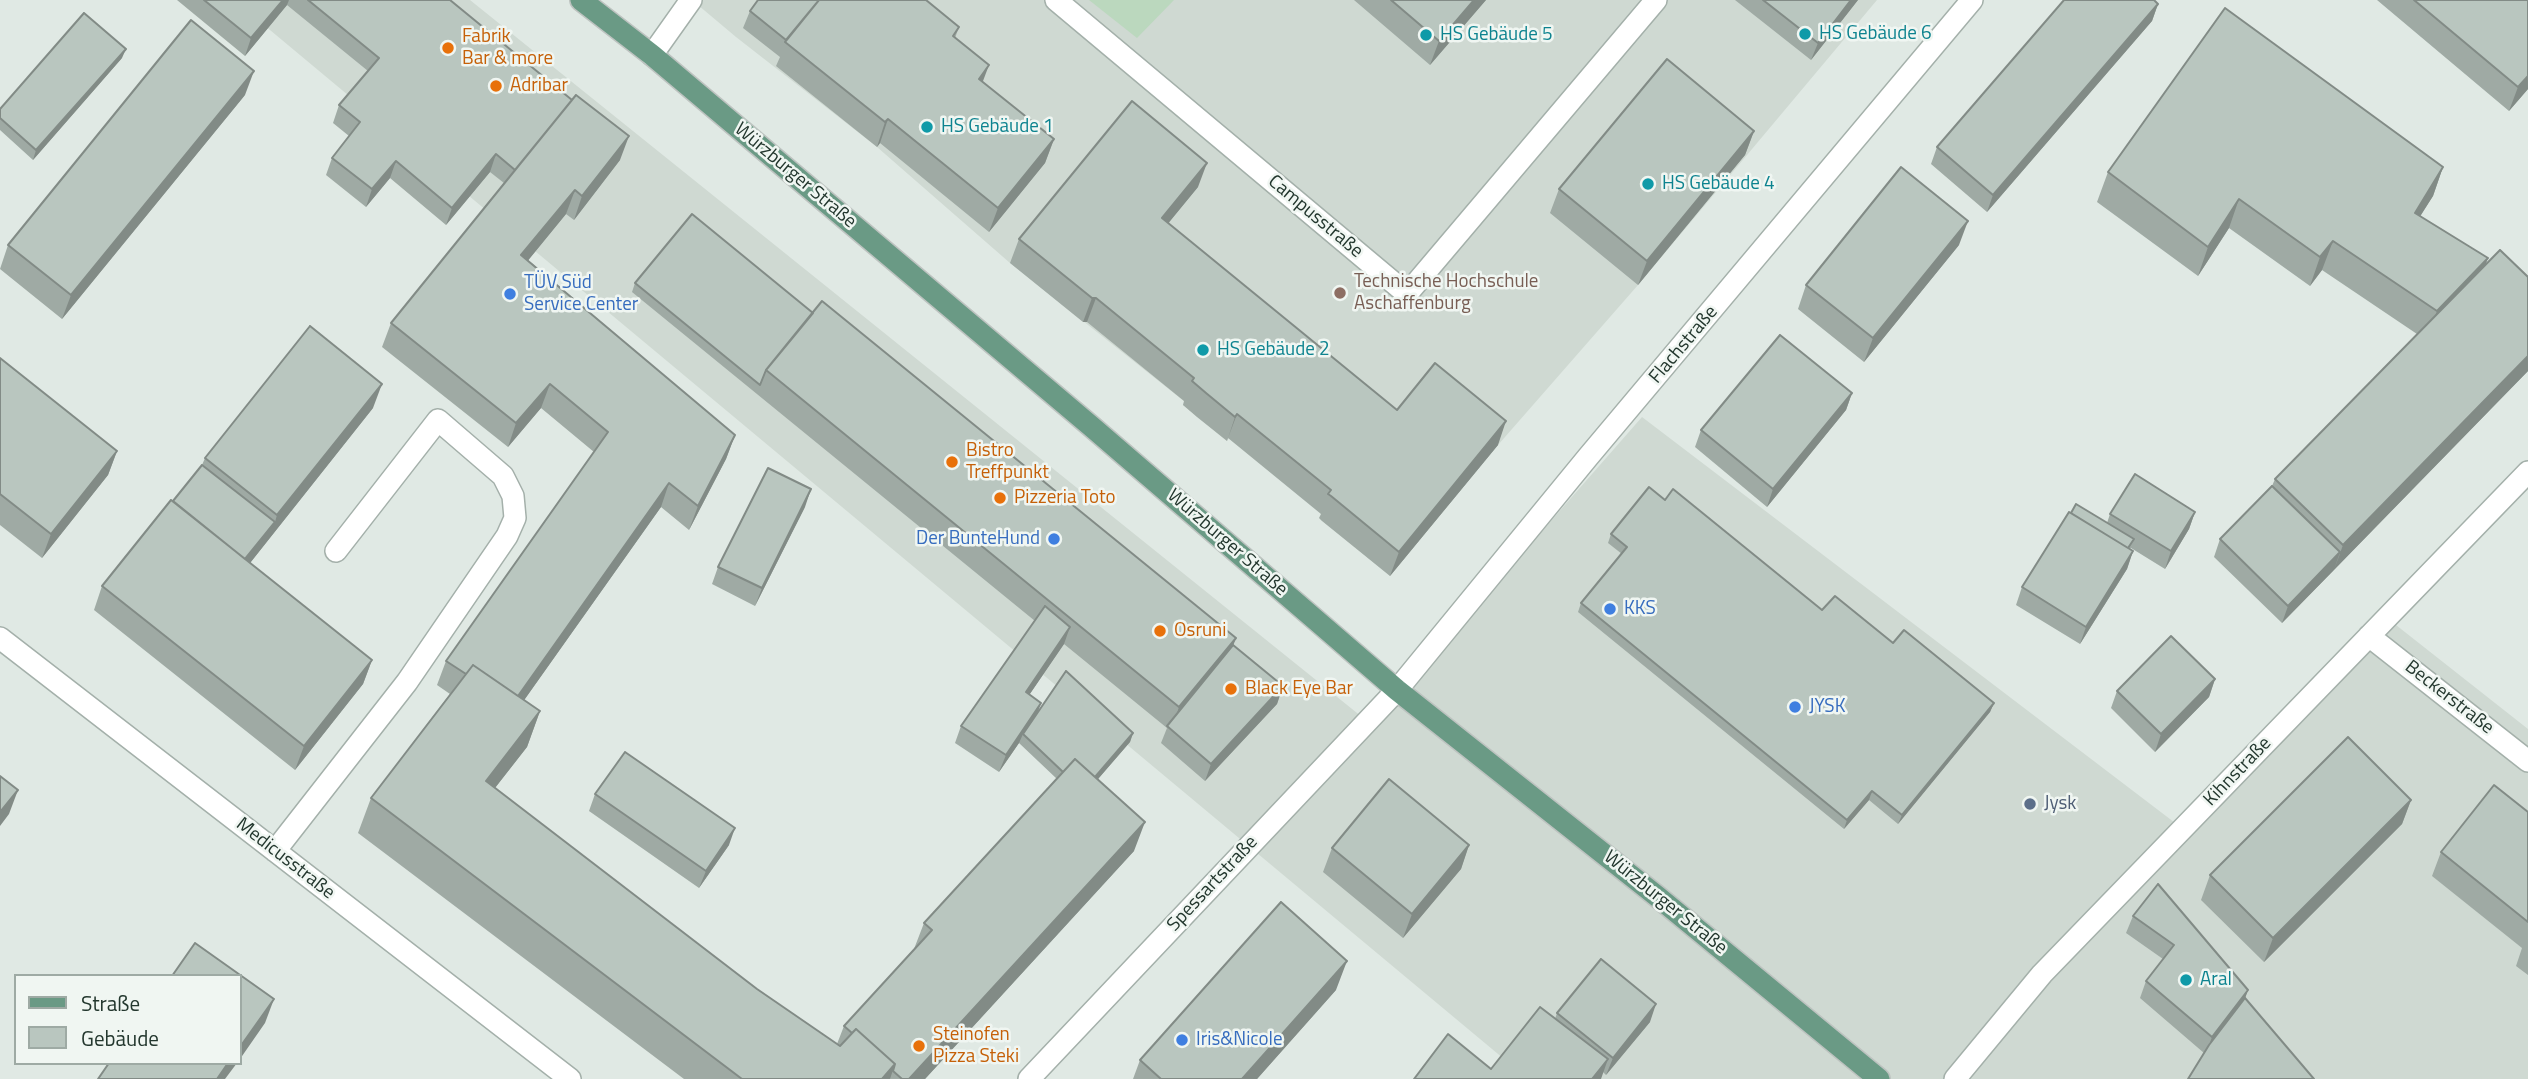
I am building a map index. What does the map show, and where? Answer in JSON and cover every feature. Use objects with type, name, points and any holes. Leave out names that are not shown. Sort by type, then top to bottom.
[{"type":"main road","name":"Würzburger Straße","points":[[581,0],[652,55],[1093,427],[1397,690],[1658,897],[1879,1079]]},
{"type":"street","points":[[652,55],[691,0]]},
{"type":"street","name":"Campusstraße","points":[[1056,0],[1407,295],[1656,0]]},
{"type":"street","name":"Flachstraße","points":[[1397,690],[1588,457],[1972,0]]},
{"type":"street","points":[[275,851],[407,682],[506,536],[515,518],[513,496],[503,476],[438,420],[336,551]]},
{"type":"street","name":"Kihnstraße","points":[[1955,1079],[2042,974],[2528,472]]},
{"type":"street","name":"Beckerstraße","points":[[2369,636],[2528,761]]},
{"type":"street","name":"Medicusstraße","points":[[0,638],[570,1079]]},
{"type":"street","name":"Spessartstraße","points":[[1029,1079],[1397,690]]},
{"type":"shaded area","points":[[234,0],[470,0],[1372,725],[1642,417],[2187,832],[2382,614],[2528,729],[2528,1079],[1528,1079]]},
{"type":"shaded area","name":"Technische Hochschule Aschaffenburg","points":[[692,0],[1877,0],[1638,285],[1498,445],[1390,576],[1322,520],[1322,514],[1229,438],[1227,441],[1183,405],[1185,402],[1010,263],[877,147]]},
{"type":"green space","points":[[1089,0],[1174,0],[1137,38]]},
{"type":"building","points":[[204,0],[283,0],[251,38]]},
{"type":"building","points":[[308,0],[450,0],[572,100],[515,170],[496,154],[452,208],[396,161],[372,189],[332,158],[360,122],[339,105],[379,58]]},
{"type":"building","points":[[758,0],[819,0],[786,40],[750,11]]},
{"type":"building","name":"HS Gebäude 1","points":[[819,0],[926,0],[959,27],[953,36],[989,65],[979,79],[1054,139],[998,208],[888,119],[885,122],[785,42]]},
{"type":"building","points":[[1391,0],[1474,0],[1439,41]]},
{"type":"building","points":[[1763,0],[1851,0],[1818,43]]},
{"type":"building","points":[[2064,0],[2154,0],[2158,4],[1993,195],[1937,147]]},
{"type":"building","points":[[2414,0],[2528,0],[2528,76],[2518,87]]},
{"type":"building","points":[[2225,8],[2443,167],[2415,213],[2488,258],[2437,311],[2333,241],[2320,257],[2239,199],[2208,247],[2108,172]]},
{"type":"building","points":[[84,13],[126,49],[36,150],[0,118],[0,109]]},
{"type":"building","points":[[191,20],[254,71],[71,295],[8,245]]},
{"type":"building","name":"HS Gebäude 4","points":[[1667,59],[1754,131],[1647,261],[1559,189]]},
{"type":"building","points":[[576,95],[629,136],[582,196],[575,190],[521,255],[735,435],[698,506],[669,483],[518,696],[473,665],[466,674],[446,661],[608,432],[550,384],[516,423],[391,323]]},
{"type":"building","name":"HS Gebäude 2","points":[[1132,101],[1207,163],[1162,218],[1397,410],[1435,363],[1506,421],[1399,552],[1328,494],[1331,490],[1237,414],[1235,417],[1192,381],[1194,378],[1019,239]]},
{"type":"building","points":[[1901,167],[1968,221],[1873,338],[1806,285]]},
{"type":"building","points":[[692,214],[813,313],[766,370],[760,385],[635,283]]},
{"type":"building","points":[[2500,250],[2528,277],[2528,356],[2343,545],[2275,479]]},
{"type":"building","points":[[822,301],[1236,638],[1179,707],[766,370]]},
{"type":"building","points":[[310,326],[382,384],[277,515],[205,458]]},
{"type":"building","points":[[1780,335],[1852,393],[1773,489],[1701,430]]},
{"type":"building","points":[[0,358],[117,451],[51,534],[0,494]]},
{"type":"building","points":[[202,465],[275,522],[245,559],[173,501]]},
{"type":"building","points":[[768,468],[811,489],[762,588],[718,567]]},
{"type":"building","points":[[2135,474],[2195,512],[2171,551],[2110,514]]},
{"type":"building","points":[[2272,486],[2340,552],[2288,606],[2220,539]]},
{"type":"building","points":[[1649,487],[1665,500],[1673,489],[1822,610],[1835,596],[1893,643],[1904,630],[1994,703],[1902,815],[1872,791],[1847,820],[1581,603],[1627,547],[1611,534]]},
{"type":"building","points":[[171,500],[372,660],[304,746],[102,586]]},
{"type":"building","points":[[2076,504],[2134,539],[2128,548],[2071,513]]},
{"type":"building","points":[[2069,512],[2133,551],[2086,627],[2022,587]]},
{"type":"building","points":[[1045,606],[1070,627],[1026,692],[1041,703],[1006,755],[961,726]]},
{"type":"building","points":[[2171,636],[2215,679],[2161,734],[2117,691]]},
{"type":"building","points":[[1233,645],[1283,686],[1211,764],[1167,726]]},
{"type":"building","points":[[473,665],[540,711],[486,781],[757,989],[840,1046],[856,1029],[895,1064],[882,1079],[742,1079],[371,798]]},
{"type":"building","points":[[1066,671],[1133,733],[1095,777],[1075,759],[1063,772],[1023,734]]},
{"type":"building","points":[[2348,737],[2411,800],[2273,938],[2210,875]]},
{"type":"building","points":[[625,752],[735,828],[706,871],[595,794]]},
{"type":"building","points":[[1075,759],[1145,822],[909,1079],[902,1079],[893,1071],[895,1064],[856,1029],[852,1033],[844,1026],[932,930],[924,923]]},
{"type":"building","points":[[0,776],[18,790],[0,812]]},
{"type":"building","points":[[1389,779],[1469,845],[1412,914],[1332,848]]},
{"type":"building","points":[[2494,785],[2528,812],[2528,922],[2441,852]]},
{"type":"building","name":"Aral","points":[[2158,884],[2248,990],[2212,1037],[2146,981],[2174,945],[2133,916]]},
{"type":"building","points":[[1281,902],[1347,961],[1242,1079],[1161,1079],[1140,1060]]},
{"type":"building","points":[[195,943],[239,974],[173,974]]},
{"type":"building","points":[[1601,959],[1656,1004],[1613,1058],[1557,1013]]},
{"type":"building","points":[[242,976],[274,999],[242,1044]]},
{"type":"building","points":[[2245,998],[2314,1079],[2188,1079],[2209,1045]]},
{"type":"building","points":[[1540,1007],[1608,1059],[1592,1079],[1414,1079],[1448,1034],[1491,1069]]},
{"type":"building","points":[[108,1065],[227,1065],[217,1079],[98,1079]]},
{"type":"place","name":"HS Gebäude 6","points":[[1805,34]]},
{"type":"place","name":"HS Gebäude 5","points":[[1426,35]]},
{"type":"place","name":"Fabrik Bar & more","points":[[448,48]]},
{"type":"place","name":"Adribar","points":[[496,86]]},
{"type":"place","name":"HS Gebäude 1","points":[[927,127]]},
{"type":"place","name":"HS Gebäude 4","points":[[1648,184]]},
{"type":"place","name":"Technische Hochschule Aschaffenburg","points":[[1340,293]]},
{"type":"place","name":"TÜV Süd Service Center","points":[[510,294]]},
{"type":"place","name":"HS Gebäude 2","points":[[1203,350]]},
{"type":"place","name":"Bistro Treffpunkt","points":[[952,462]]},
{"type":"place","name":"Pizzeria Toto","points":[[1000,498]]},
{"type":"place","name":"Der BunteHund","points":[[1054,539]]},
{"type":"place","name":"KKS","points":[[1610,609]]},
{"type":"place","name":"Osruni","points":[[1160,631]]},
{"type":"place","name":"Black Eye Bar","points":[[1231,689]]},
{"type":"place","name":"JYSK","points":[[1795,707]]},
{"type":"place","name":"Jysk","points":[[2030,804]]},
{"type":"place","name":"Aral","points":[[2186,980]]},
{"type":"place","name":"Iris&Nicole","points":[[1182,1040]]},
{"type":"place","name":"Steinofen Pizza Steki","points":[[919,1046]]}]
